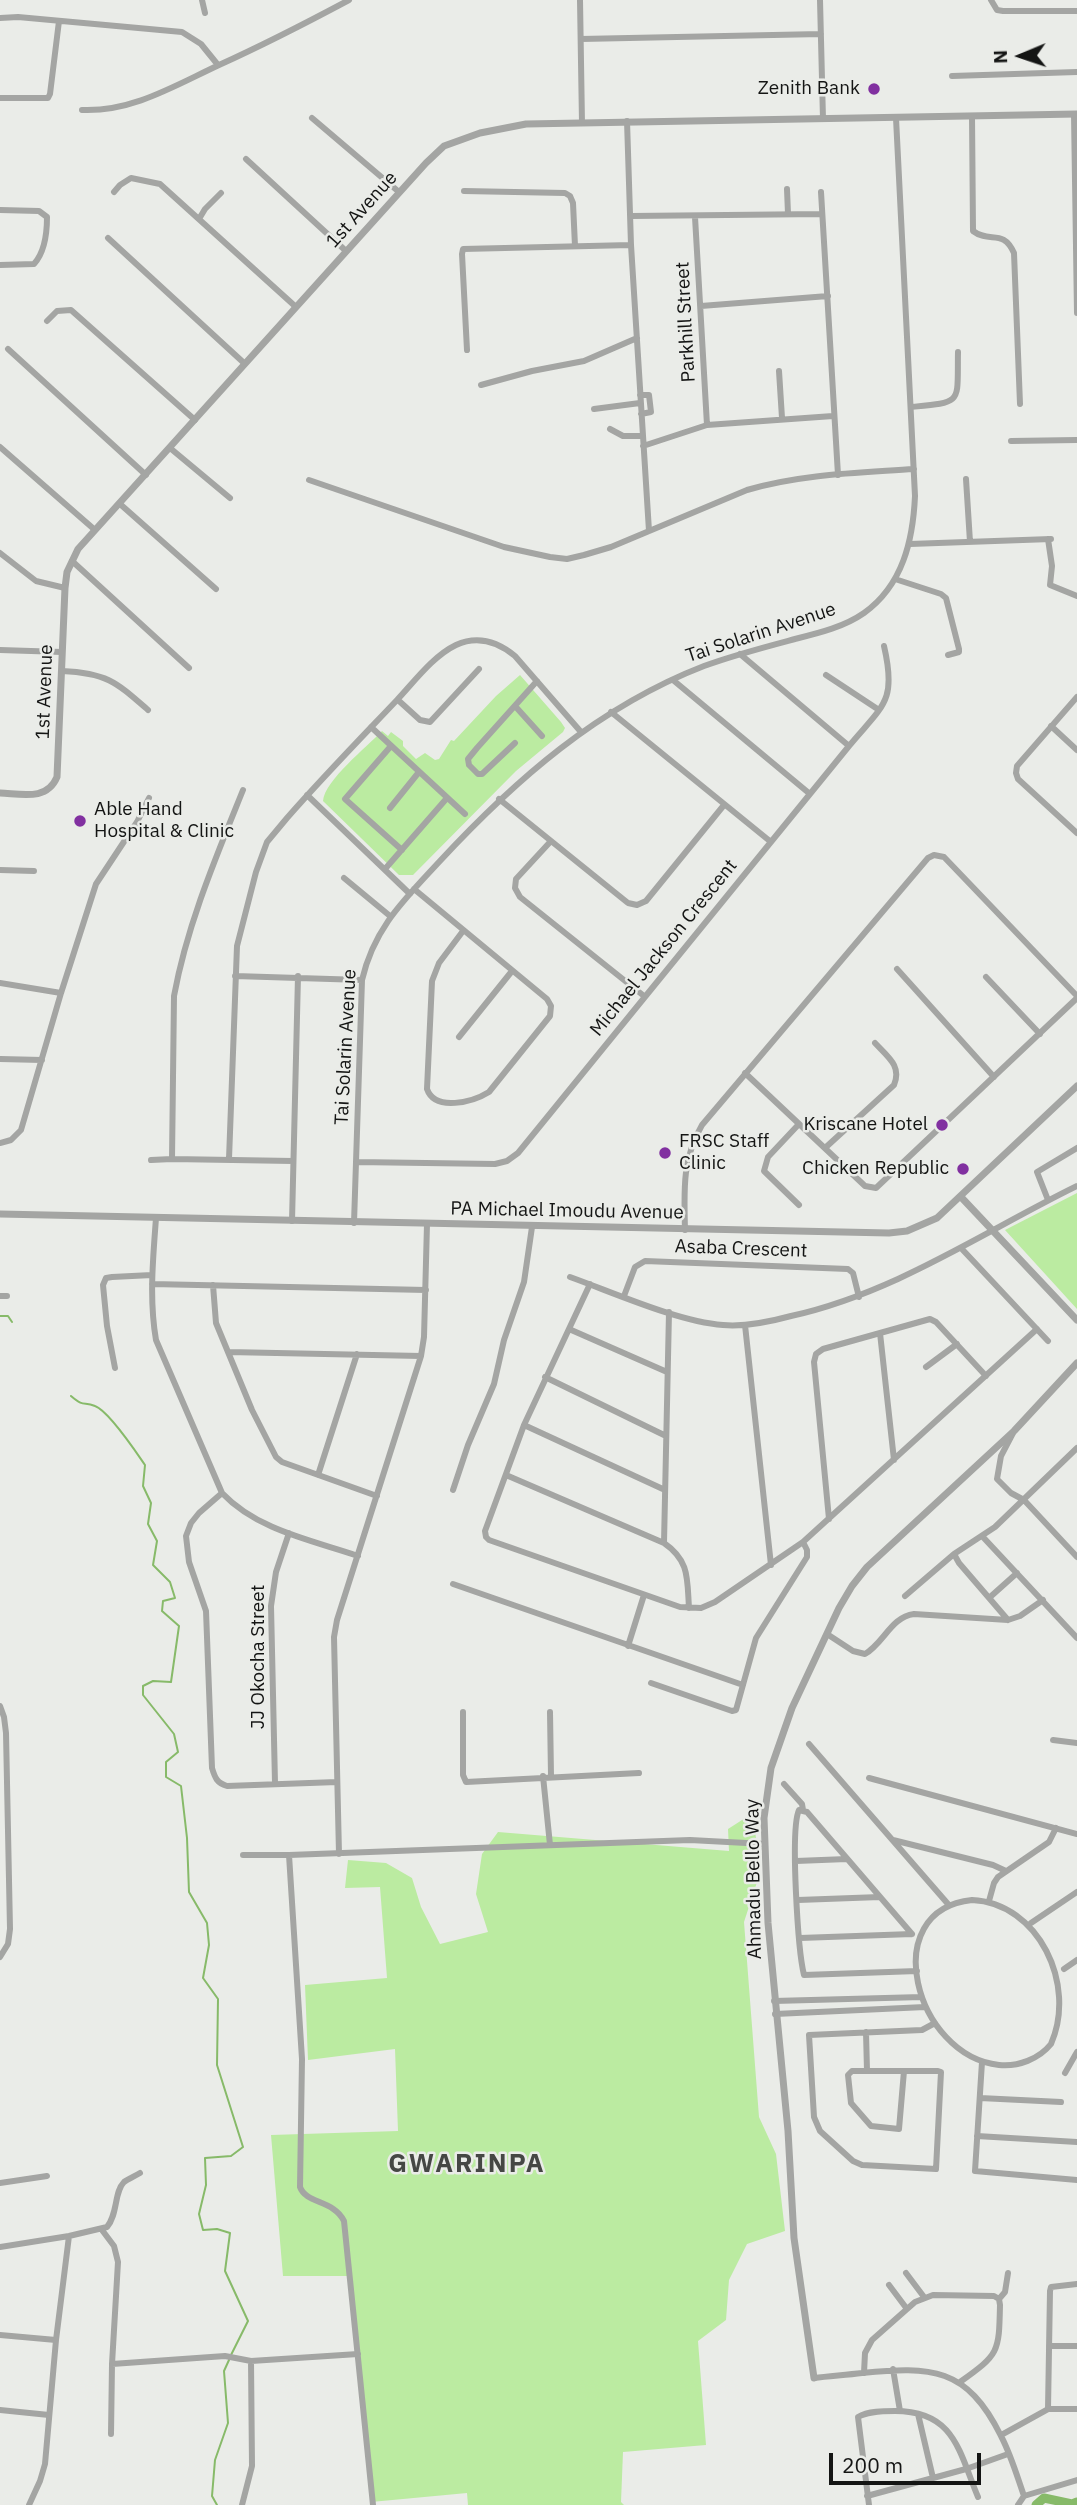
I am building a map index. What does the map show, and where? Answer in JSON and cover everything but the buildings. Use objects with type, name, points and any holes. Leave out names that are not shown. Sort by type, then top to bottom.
[{"type":"street","points":[[202,0],[205,13]]},
{"type":"street","points":[[82,110],[118,108],[142,101],[349,0]]},
{"type":"street","points":[[580,0],[582,122]]},
{"type":"street","points":[[820,0],[823,118]]},
{"type":"street","points":[[991,0],[997,10],[1003,11],[1077,11]]},
{"type":"street","points":[[1050,0],[1050,11]]},
{"type":"street","points":[[0,18],[183,32],[201,44],[218,65]]},
{"type":"street","points":[[0,98],[48,98],[59,21]]},
{"type":"street","points":[[581,39],[821,34]]},
{"type":"street","points":[[952,76],[1077,72]]},
{"type":"street","points":[[1076,114],[1077,313]]},
{"type":"street","name":"1st Avenue","points":[[0,793],[47,792],[53,787],[57,777],[65,588],[78,549],[399,192],[444,146],[480,132],[517,124],[1076,114]]},
{"type":"street","points":[[972,116],[973,231],[981,236],[1007,240],[1014,253],[1020,404]]},
{"type":"street","points":[[312,118],[399,192]]},
{"type":"street","name":"Tai Solarin Avenue","points":[[354,1223],[362,979],[367,956],[390,916],[499,799],[580,732],[611,712],[673,680],[740,654],[847,623],[877,602],[895,579],[910,544],[915,496],[896,118]]},
{"type":"street","points":[[627,121],[631,245],[649,531]]},
{"type":"street","points":[[246,159],[346,251]]},
{"type":"street","points":[[114,192],[131,178],[160,184],[296,307]]},
{"type":"street","points":[[787,189],[788,215]]},
{"type":"street","points":[[464,191],[565,193],[573,203],[575,246]]},
{"type":"street","points":[[821,192],[838,475]]},
{"type":"street","points":[[199,219],[220,193]]},
{"type":"street","points":[[0,210],[40,211],[47,218],[47,226],[39,259],[34,264],[0,265]]},
{"type":"street","points":[[631,216],[822,214]]},
{"type":"street","name":"Parkhill Street","points":[[695,217],[707,425]]},
{"type":"street","points":[[108,239],[244,363]]},
{"type":"street","points":[[467,350],[463,249],[631,245]]},
{"type":"street","points":[[701,306],[828,296]]},
{"type":"street","points":[[47,321],[57,311],[71,310],[195,420]]},
{"type":"street","points":[[481,385],[584,361],[636,338]]},
{"type":"street","points":[[8,349],[146,475]]},
{"type":"street","points":[[911,408],[948,403],[954,399],[958,389],[958,352]]},
{"type":"street","points":[[779,371],[782,418]]},
{"type":"street","points":[[594,409],[640,399],[649,394],[651,412],[641,414]]},
{"type":"street","points":[[643,446],[707,425],[834,416]]},
{"type":"street","points":[[610,429],[623,436],[642,436]]},
{"type":"street","points":[[1011,441],[1077,440]]},
{"type":"street","points":[[0,447],[95,530]]},
{"type":"street","points":[[170,448],[230,498]]},
{"type":"street","points":[[309,480],[504,547],[567,559],[649,531],[747,490],[792,479],[914,469]]},
{"type":"street","points":[[966,479],[970,541]]},
{"type":"street","points":[[120,504],[216,589]]},
{"type":"street","points":[[910,544],[1049,539],[1052,566],[1050,585],[1077,596]]},
{"type":"street","points":[[0,553],[36,581],[65,588]]},
{"type":"street","points":[[72,561],[189,668]]},
{"type":"street","points":[[895,579],[946,598],[960,649],[959,652],[948,654]]},
{"type":"street","points":[[229,1159],[237,946],[241,923],[267,842],[371,727],[441,655],[456,645],[482,640],[504,646],[580,732]]},
{"type":"street","points":[[826,675],[879,710],[890,689],[890,671],[884,646]]},
{"type":"street","points":[[0,650],[62,652]]},
{"type":"street","points":[[740,654],[849,746]]},
{"type":"street","points":[[398,699],[423,722],[430,722],[479,669]]},
{"type":"street","points":[[62,671],[93,673],[107,678],[119,684],[148,710]]},
{"type":"street","points":[[673,680],[810,794]]},
{"type":"street","points":[[515,743],[482,774],[478,774],[469,765],[468,759],[537,681]]},
{"type":"street","points":[[1077,697],[1017,766],[1016,773],[1018,779],[1077,833]]},
{"type":"street","points":[[515,706],[542,736]]},
{"type":"street","name":"Michael Jackson Crescent","points":[[356,1162],[495,1164],[507,1161],[519,1153],[879,710]]},
{"type":"street","points":[[611,712],[771,842]]},
{"type":"street","points":[[1051,726],[1077,750]]},
{"type":"street","points":[[371,727],[465,814]]},
{"type":"street","points":[[391,746],[345,799],[402,850]]},
{"type":"street","points":[[390,808],[419,772]]},
{"type":"street","points":[[172,1159],[174,996],[178,975],[210,872],[243,790]]},
{"type":"street","points":[[307,795],[385,869],[412,892],[463,931],[547,999],[551,1006],[550,1016],[489,1092],[466,1101],[435,1100],[427,1089],[432,981],[439,963],[463,931]]},
{"type":"street","points":[[0,1143],[11,1140],[21,1130],[96,884],[137,822],[149,798]]},
{"type":"street","points":[[385,869],[447,798]]},
{"type":"street","points":[[499,799],[628,903],[637,905],[646,901],[724,805]]},
{"type":"street","points":[[551,841],[516,879],[515,888],[520,897],[644,996]]},
{"type":"street","points":[[685,1230],[685,1178],[688,1156],[702,1125],[745,1073],[915,872],[934,855],[944,857],[1077,997],[876,1188],[865,1186],[745,1073]]},
{"type":"street","points":[[0,870],[34,871]]},
{"type":"street","points":[[344,878],[390,916]]},
{"type":"street","points":[[897,969],[994,1077]]},
{"type":"street","points":[[459,1037],[512,971]]},
{"type":"street","points":[[235,976],[362,979]]},
{"type":"street","points":[[292,1221],[298,976]]},
{"type":"street","points":[[986,976],[1040,1034]]},
{"type":"street","points":[[0,983],[61,993]]},
{"type":"street","points":[[825,1149],[894,1085],[898,1076],[897,1067],[876,1044]]},
{"type":"street","points":[[0,1059],[42,1060]]},
{"type":"street","name":"PA Michael Imoudu Avenue","points":[[0,1214],[685,1230],[907,1231],[937,1218],[1077,1086]]},
{"type":"street","points":[[799,1124],[768,1157],[764,1171],[799,1205]]},
{"type":"street","points":[[1048,1200],[1037,1172],[1077,1148]]},
{"type":"street","points":[[151,1160],[293,1161]]},
{"type":"street","points":[[570,1277],[669,1312],[722,1325],[745,1325],[812,1312],[859,1297],[961,1248],[1077,1186]]},
{"type":"street","points":[[961,1197],[1077,1320]]},
{"type":"street","points":[[156,1218],[152,1275],[152,1317],[156,1340],[222,1493],[247,1516],[358,1556]]},
{"type":"street","points":[[340,1854],[334,1637],[337,1619],[421,1356],[427,1224]]},
{"type":"street","points":[[453,1490],[494,1384],[524,1282],[532,1227]]},
{"type":"street","points":[[961,1248],[1048,1341]]},
{"type":"street","name":"Asaba Crescent","points":[[624,1296],[635,1267],[645,1261],[848,1269],[853,1273],[859,1297]]},
{"type":"street","points":[[115,1368],[103,1284],[106,1278],[152,1275]]},
{"type":"street","points":[[152,1284],[426,1290]]},
{"type":"street","points":[[590,1284],[524,1425],[485,1537],[644,1595],[688,1608],[701,1608],[715,1602],[803,1542],[1037,1329]]},
{"type":"street","points":[[213,1286],[216,1323],[271,1451],[282,1462],[377,1496]]},
{"type":"street","points":[[664,1543],[669,1312]]},
{"type":"street","points":[[829,1519],[814,1362],[816,1354],[823,1349],[930,1319],[986,1376]]},
{"type":"street","points":[[745,1325],[771,1564]]},
{"type":"street","points":[[569,1329],[667,1372]]},
{"type":"street","points":[[880,1333],[894,1460]]},
{"type":"street","points":[[926,1367],[957,1344]]},
{"type":"street","points":[[228,1352],[421,1356]]},
{"type":"street","points":[[318,1475],[357,1354]]},
{"type":"street","name":"Ahmadu Bello Way","points":[[814,2378],[794,2238],[788,2131],[774,2001],[764,1818],[771,1768],[792,1708],[852,1586],[867,1567],[1014,1431],[1077,1363]]},
{"type":"street","points":[[545,1377],[666,1436]]},
{"type":"street","points":[[524,1425],[665,1490]]},
{"type":"street","points":[[1014,1431],[1001,1456],[997,1479],[1011,1493],[1024,1500],[1077,1557]]},
{"type":"street","points":[[905,1596],[1024,1500],[1074,1451],[1077,1459]]},
{"type":"street","points":[[506,1475],[664,1543],[680,1555],[684,1563],[688,1608]]},
{"type":"street","points":[[222,1493],[199,1513],[186,1536],[186,1550],[206,1611],[212,1768],[219,1783],[227,1786],[337,1782]]},
{"type":"street","name":"JJ Okocha Street","points":[[275,1783],[271,1606],[276,1572],[289,1533]]},
{"type":"street","points":[[982,1536],[1077,1638]]},
{"type":"street","points":[[651,1683],[732,1711],[736,1710],[756,1638],[807,1557],[803,1542]]},
{"type":"street","points":[[954,1555],[1008,1620]]},
{"type":"street","points":[[989,1598],[1017,1573]]},
{"type":"street","points":[[453,1584],[743,1685]]},
{"type":"street","points":[[628,1646],[644,1595]]},
{"type":"street","points":[[827,1634],[853,1651],[865,1654],[905,1615],[1008,1620],[1020,1616],[1043,1600]]},
{"type":"street","points":[[0,1706],[4,1717],[9,1928],[8,1944],[0,1957]]},
{"type":"street","points":[[463,1712],[463,1775],[466,1782],[639,1773]]},
{"type":"street","points":[[550,1712],[547,1776],[550,1844]]},
{"type":"street","points":[[1053,1741],[1077,1743]]},
{"type":"street","points":[[809,1744],[948,1904]]},
{"type":"street","points":[[869,1778],[1077,1834]]},
{"type":"street","points":[[783,1784],[912,1934]]},
{"type":"street","points":[[803,1810],[797,1814],[796,1861],[802,1970],[807,1976],[917,1971]]},
{"type":"street","points":[[989,1901],[994,1883],[1006,1871],[1049,1842],[1056,1828]]},
{"type":"street","points":[[243,1854],[340,1854],[690,1840],[765,1844]]},
{"type":"street","points":[[892,1840],[993,1865],[1006,1871]]},
{"type":"street","points":[[289,1855],[302,2059],[300,2188],[303,2195],[332,2206],[344,2221],[373,2505]]},
{"type":"street","points":[[796,1861],[847,1859]]},
{"type":"street","points":[[1031,1923],[1077,1892]]},
{"type":"street","points":[[798,1900],[880,1897]]},
{"type":"street","points":[[1067,1981],[1064,1969],[1047,1939],[1031,1923],[1005,1905],[972,1900],[948,1904],[927,1923],[921,1934],[917,1971],[925,2007],[952,2044],[965,2054],[982,2062],[1006,2066],[1020,2064],[1038,2055],[1055,2038],[1067,2013]]},
{"type":"street","points":[[800,1938],[921,1934]]},
{"type":"street","points":[[1064,1969],[1077,1960]]},
{"type":"street","points":[[774,2001],[922,1997]]},
{"type":"street","points":[[797,2000],[797,2013]]},
{"type":"street","points":[[775,2014],[925,2007]]},
{"type":"street","points":[[904,2071],[899,2129],[872,2126],[851,2103],[849,2072],[904,2071],[941,2072],[936,2169],[868,2166],[857,2163],[817,2126],[808,2038],[812,2034],[922,2029],[935,2023]]},
{"type":"street","points":[[866,2032],[867,2071]]},
{"type":"street","points":[[1065,2073],[1077,2052]]},
{"type":"street","points":[[982,2062],[975,2171],[1077,2180]]},
{"type":"street","points":[[980,2098],[1061,2102]]},
{"type":"street","points":[[977,2136],[1077,2142]]},
{"type":"street","points":[[0,2247],[102,2230],[111,2223],[124,2183],[140,2173]]},
{"type":"street","points":[[0,2183],[47,2176]]},
{"type":"street","points":[[102,2230],[114,2246],[118,2262],[111,2434]]},
{"type":"street","points":[[29,2505],[45,2464],[69,2236]]},
{"type":"street","points":[[906,2273],[924,2297]]},
{"type":"street","points":[[960,2382],[991,2359],[996,2352],[1000,2324],[999,2299],[1005,2292],[1008,2273]]},
{"type":"street","points":[[1048,2409],[1051,2287],[1077,2284]]},
{"type":"street","points":[[889,2285],[907,2309]]},
{"type":"street","points":[[864,2373],[865,2353],[872,2340],[924,2297],[970,2295],[995,2296],[999,2299]]},
{"type":"street","points":[[0,2334],[56,2340]]},
{"type":"street","points":[[1049,2346],[1077,2346]]},
{"type":"street","points":[[112,2364],[225,2356],[249,2361],[358,2354]]},
{"type":"street","points":[[242,2505],[252,2466],[249,2361]]},
{"type":"street","points":[[814,2378],[892,2369],[924,2370],[960,2382],[978,2400],[1001,2435],[1024,2496]]},
{"type":"street","points":[[892,2369],[901,2411]]},
{"type":"street","points":[[1001,2435],[1048,2409],[1077,2409]]},
{"type":"street","points":[[0,2410],[49,2415]]},
{"type":"street","points":[[869,2505],[858,2417],[862,2414],[901,2411],[930,2417],[949,2431],[978,2497]]},
{"type":"street","points":[[918,2414],[933,2478]]},
{"type":"street","points":[[867,2496],[966,2469],[1008,2454]]},
{"type":"street","points":[[1018,2505],[1024,2496],[1077,2480]]},
{"type":"green space","points":[[520,675],[561,722],[565,728],[563,732],[516,771],[413,875],[399,875],[323,801],[331,783],[382,731],[388,736],[391,732],[403,741],[403,746],[416,759],[425,753],[435,760],[439,759],[451,740],[454,741],[496,696]]},
{"type":"green space","points":[[1077,1193],[1077,1309],[1005,1230]]},
{"type":"green space","points":[[753,1813],[760,1873],[744,1922],[759,2117],[776,2154],[785,2231],[747,2244],[729,2280],[726,2320],[698,2341],[706,2445],[623,2452],[621,2502],[624,2505],[468,2505],[467,2493],[371,2502],[351,2276],[283,2276],[271,2135],[398,2131],[395,2049],[308,2060],[305,1985],[387,1978],[380,1887],[345,1888],[348,1860],[386,1863],[412,1878],[421,1907],[440,1944],[488,1932],[476,1894],[482,1854],[498,1832],[729,1851],[728,1829]]},
{"type":"waterway","points":[[0,1316],[8,1316],[12,1322]]},
{"type":"waterway","points":[[71,1396],[101,1409],[122,1432],[145,1465],[143,1486],[151,1503],[148,1524],[157,1541],[153,1565],[170,1582],[175,1598],[163,1601],[162,1611],[179,1626],[171,1682],[153,1681],[143,1686],[143,1695],[174,1734],[178,1752],[166,1762],[166,1777],[181,1786],[189,1892],[207,1923],[209,1945],[203,1978],[218,1999],[217,2065],[243,2147],[231,2156],[205,2158],[206,2185],[199,2214],[203,2230],[217,2229],[230,2233],[225,2271],[248,2321],[231,2355]]},
{"type":"waterway","points":[[217,2505],[212,2496],[215,2460],[228,2423],[224,2371],[229,2360]]},
{"type":"waterway","points":[[1036,2505],[1044,2498],[1072,2504],[1077,2502]]},
{"type":"place","name":"Zenith Bank","points":[[874,89]]},
{"type":"place","name":"Able Hand Hospital & Clinic","points":[[80,821]]},
{"type":"place","name":"Kriscane Hotel","points":[[942,1125]]},
{"type":"place","name":"FRSC Staff Clinic","points":[[665,1153]]},
{"type":"place","name":"Chicken Republic","points":[[963,1169]]},
{"type":"district","name":"GWARINPA","points":[[467,2164]]}]
